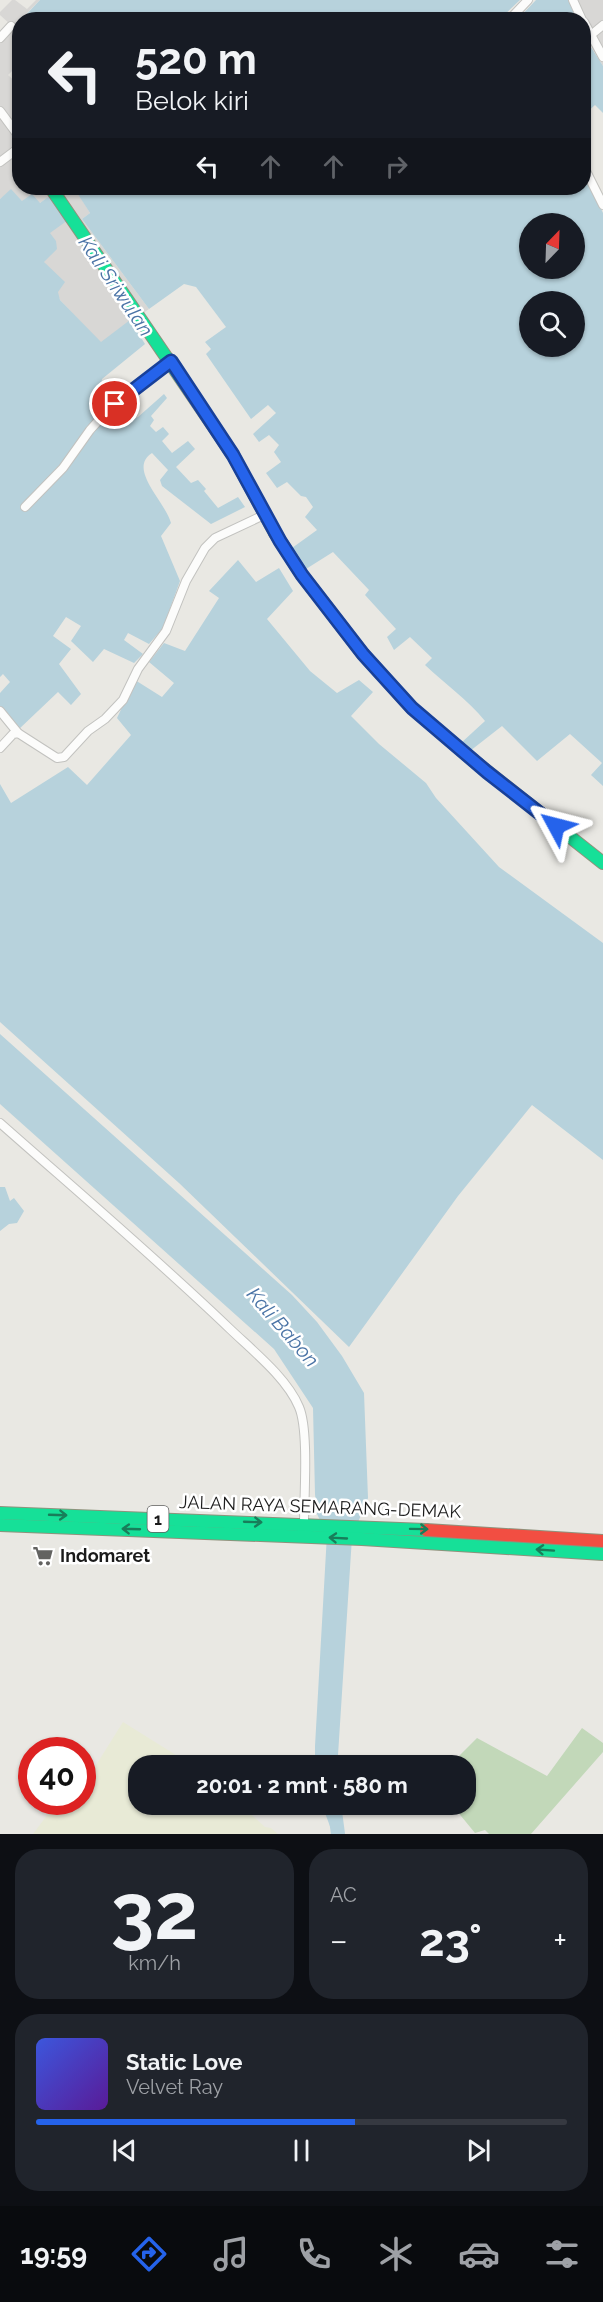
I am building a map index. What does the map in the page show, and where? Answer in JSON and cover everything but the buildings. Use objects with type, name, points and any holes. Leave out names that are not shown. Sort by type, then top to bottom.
[{"type":"main road","points":[[56,195],[233,455],[280,541],[302,575],[363,654],[412,708],[487,772],[603,863]]},
{"type":"main road","name":"JALAN RAYA SEMARANG-DEMAK","points":[[0,1513],[312,1529],[603,1554]]},
{"type":"main road","name":"JALAN RAYA SEMARANG-DEMAK","points":[[0,1525],[312,1529]]},
{"type":"main road","name":"JALAN RAYA SEMARANG-DEMAK","points":[[361,1533],[459,1531],[603,1541]]},
{"type":"street","points":[[517,12],[528,0]]},
{"type":"street","points":[[0,38],[11,26]]},
{"type":"street","points":[[591,37],[603,57]]},
{"type":"street","points":[[0,111],[12,127]]},
{"type":"street","points":[[591,181],[603,205]]},
{"type":"street","points":[[26,507],[48,485],[108,410],[171,361]]},
{"type":"street","points":[[0,711],[18,733],[57,758],[64,757],[85,733],[105,719],[123,700],[138,669],[166,631],[191,571],[210,543],[266,514]]},
{"type":"street","points":[[0,748],[13,734],[18,733]]},
{"type":"street","points":[[0,1123],[188,1288],[262,1359],[291,1392],[300,1408],[304,1427],[312,1529]]},
{"type":"shaded area","points":[[12,0],[27,9],[36,0],[40,0],[28,12],[12,12],[12,71],[8,75],[12,79],[12,191],[0,199],[0,35],[10,24],[0,15],[0,12]]},
{"type":"shaded area","points":[[568,0],[603,0],[603,66],[591,46],[591,12],[575,12]]},
{"type":"shaded area","points":[[16,195],[51,195],[40,203],[22,201]]},
{"type":"shaded area","points":[[51,195],[79,195],[90,213],[82,219],[149,309],[101,343],[60,300],[44,262],[50,233]]},
{"type":"green space","points":[[123,1722],[176,1755],[128,1755],[128,1815],[252,1815],[265,1827],[271,1828],[278,1834],[33,1834],[47,1815],[96,1815],[96,1765]]},
{"type":"green space","points":[[582,1728],[603,1743],[603,1752],[531,1834],[489,1834],[485,1830],[475,1833],[460,1815],[476,1815],[476,1755],[460,1755],[477,1738],[547,1776]]},
{"type":"water","points":[[40,0],[520,0],[507,12],[29,12]]},
{"type":"water","points":[[536,0],[568,0],[575,12],[525,12]]},
{"type":"water","points":[[591,47],[603,66],[603,113],[595,105],[591,109]]},
{"type":"water","points":[[591,188],[603,213],[603,786],[591,775],[602,763],[570,734],[537,761],[502,726],[470,751],[461,743],[485,721],[425,665],[432,658],[410,637],[394,650],[387,637],[396,629],[365,595],[369,590],[333,552],[306,569],[292,548],[317,530],[305,517],[313,507],[306,497],[301,496],[287,482],[277,488],[266,473],[281,462],[274,452],[279,445],[269,435],[259,442],[253,434],[276,413],[268,405],[251,419],[206,354],[211,349],[205,342],[226,327],[196,287],[184,284],[149,309],[82,219],[90,213],[78,195],[591,195]]},
{"type":"water","points":[[11,189],[12,195],[16,195],[22,201],[33,195],[40,203],[53,195],[68,220],[50,233],[56,241],[57,249],[44,262],[65,282],[58,292],[60,300],[101,342],[130,320],[145,344],[102,379],[101,387],[117,406],[133,419],[164,394],[167,398],[151,416],[154,420],[150,426],[156,432],[163,427],[169,434],[162,441],[172,453],[188,441],[195,449],[176,467],[191,483],[198,480],[218,508],[238,497],[245,507],[211,524],[162,486],[160,480],[168,470],[152,453],[145,460],[145,476],[171,523],[161,536],[180,581],[163,628],[149,644],[128,633],[124,640],[143,654],[134,663],[104,649],[93,662],[71,641],[81,626],[66,617],[53,636],[71,649],[59,664],[81,694],[71,705],[58,692],[18,730],[0,708],[0,693],[10,682],[3,674],[0,677],[0,199]]},
{"type":"water","points":[[238,560],[256,582],[279,568],[293,591],[267,619],[310,671],[337,693],[359,680],[373,692],[351,716],[379,744],[426,783],[436,798],[499,867],[603,943],[603,1160],[532,1105],[458,1196],[349,1347],[179,1183],[0,1022],[0,784],[11,803],[68,767],[87,785],[131,735],[117,718],[135,680],[162,697],[174,683],[149,662],[164,643],[185,651],[219,598],[209,591]]},
{"type":"water","points":[[0,1034],[292,1295],[317,1322],[342,1356],[364,1393],[368,1498],[352,1537],[338,1755],[315,1755],[327,1534],[317,1514],[313,1408],[274,1349],[0,1104]]},
{"type":"water","points":[[0,1187],[5,1187],[10,1201],[14,1198],[24,1211],[17,1223],[9,1224],[0,1231]]},
{"type":"water","points":[[326,1815],[342,1815],[342,1828],[331,1829]]},
{"type":"waterway","name":"Kali Sriwulan","points":[[454,752],[501,790]]},
{"type":"waterway","name":"Kali Babon","points":[[335,1815],[338,1834]]},
{"type":"traffic: fast","points":[[56,195],[233,455],[275,533]]},
{"type":"traffic: fast","points":[[473,760],[603,863]]},
{"type":"traffic: fast","points":[[0,1513],[426,1530]]},
{"type":"traffic: fast","points":[[0,1525],[362,1539],[603,1554]]},
{"type":"traffic: jam","points":[[275,533],[302,575],[363,654],[412,708],[473,760]]},
{"type":"traffic: jam","points":[[426,1530],[603,1541]]},
{"type":"place","name":"Indomaret","points":[[43,1556]]},
{"type":"route","points":[[115,404],[171,361],[233,455],[280,541],[302,575],[363,654],[412,708],[487,772],[556,826]]}]
